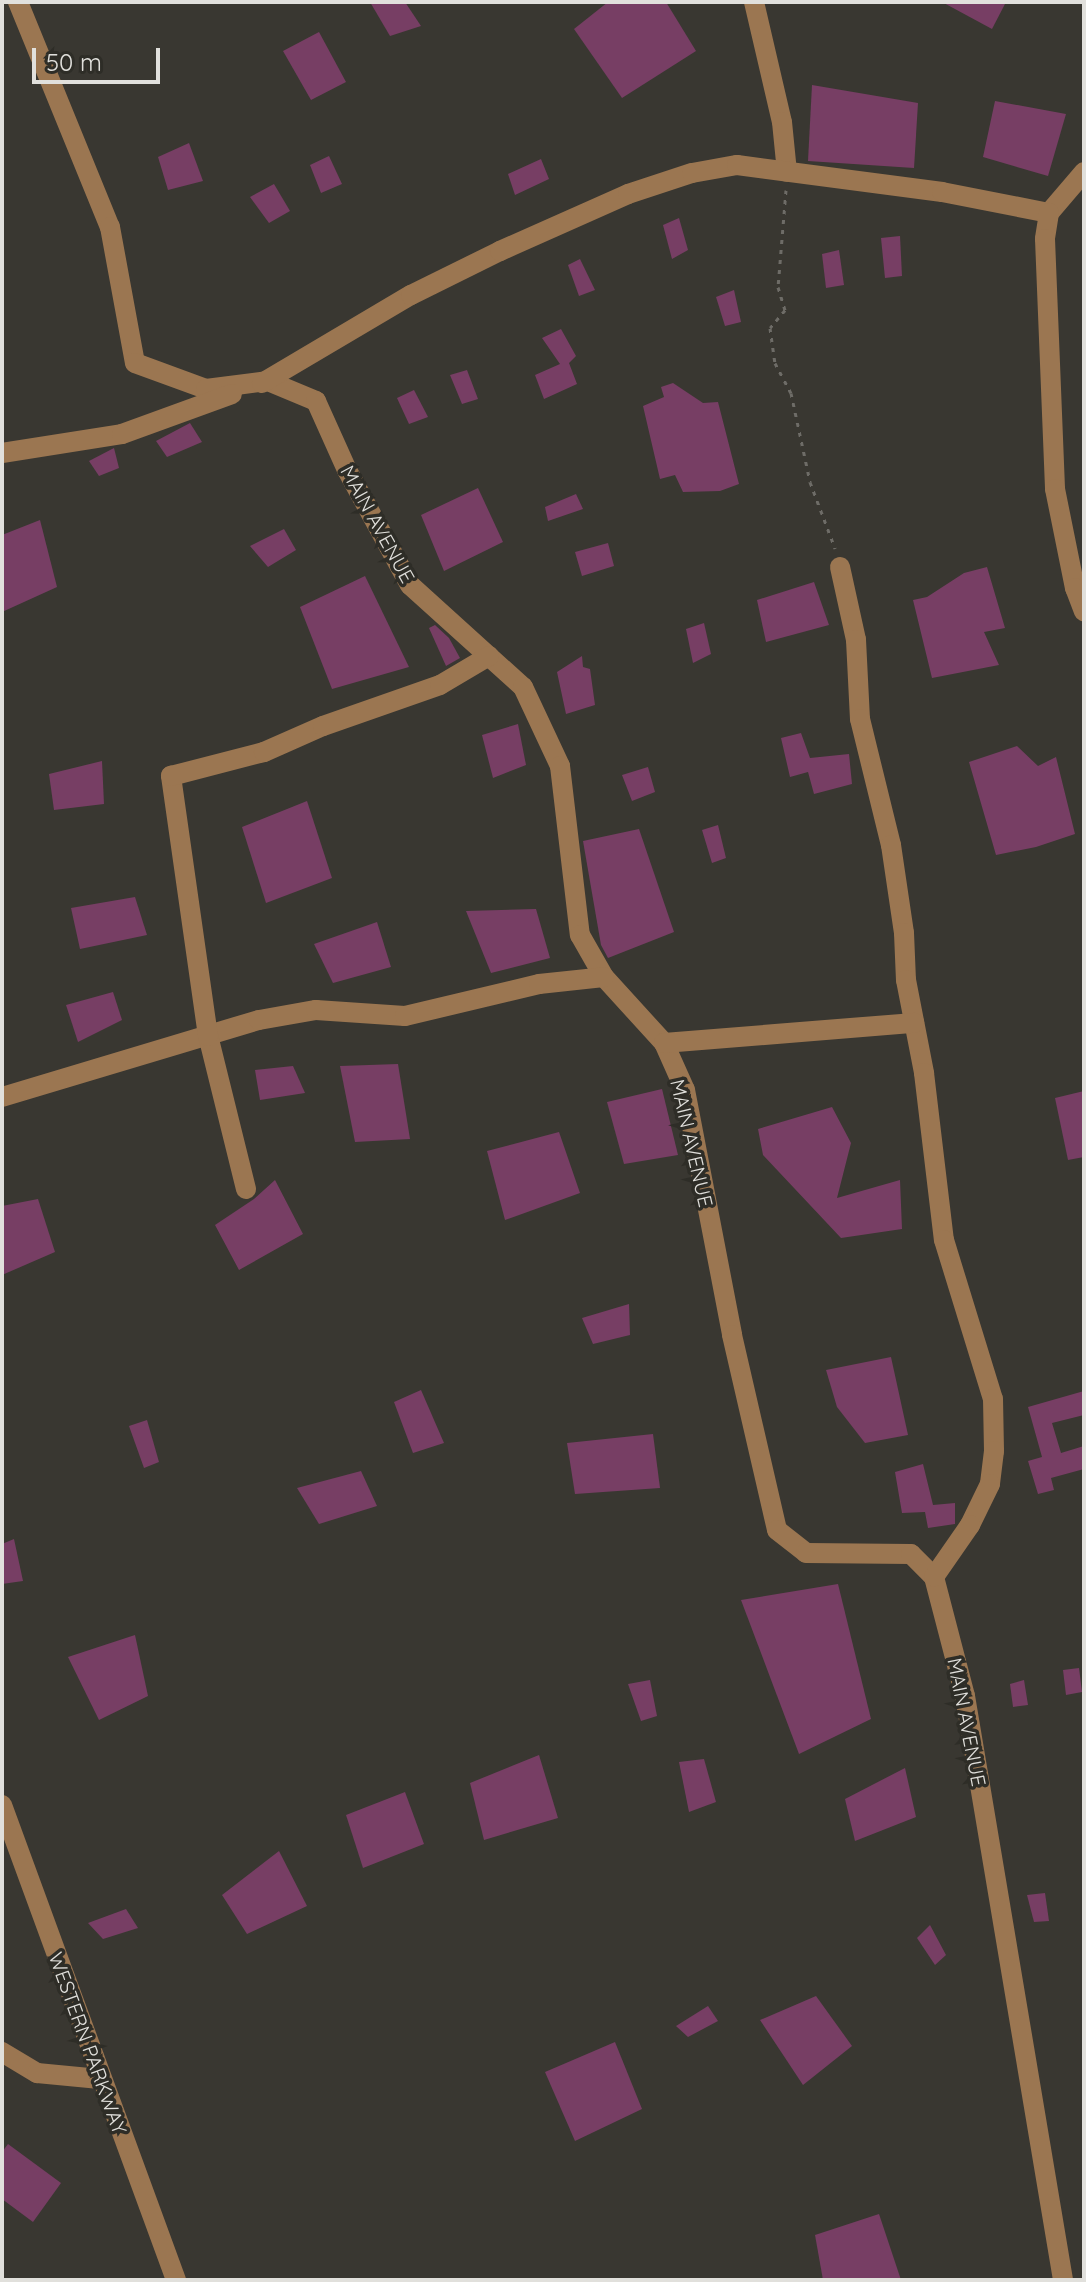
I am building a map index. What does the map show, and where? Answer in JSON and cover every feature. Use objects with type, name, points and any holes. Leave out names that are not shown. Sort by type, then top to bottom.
[{"type":"street","name":"MAIN AVENUE","points":[[18,2],[110,227],[135,363],[206,389],[268,381],[316,401],[347,470],[410,585],[523,687],[560,766],[580,935],[604,977],[664,1043],[685,1090],[732,1335],[777,1530],[806,1553],[911,1554],[934,1577],[965,1696],[1063,2280]]},
{"type":"street","points":[[754,2],[782,122],[787,172]]},
{"type":"street","points":[[2,453],[122,434],[268,381],[411,295],[628,194],[692,173],[737,165],[942,192],[1049,213]]},
{"type":"street","points":[[1084,172],[1049,213],[1045,239],[1055,489],[1075,588],[1084,611]]},
{"type":"street","points":[[840,567],[856,640],[860,719],[891,845],[944,1240],[993,1399],[994,1451],[990,1484],[970,1525],[934,1577]]},
{"type":"street","points":[[246,1189],[208,1036],[171,776],[264,752],[323,726],[440,685],[489,656]]},
{"type":"street","points":[[2,1097],[259,1020],[316,1010],[405,1016],[539,984],[604,977]]},
{"type":"street","points":[[664,1043],[914,1023]]},
{"type":"street","name":"WESTERN PARKWAY","points":[[2,1805],[176,2280]]},
{"type":"street","points":[[2,2052],[37,2073],[100,2079]]},
{"type":"path","points":[[787,172],[778,287],[785,310],[770,328],[775,363],[791,393],[810,482],[831,532],[840,567]]},
{"type":"building","points":[[370,2],[405,2],[421,26],[390,36]]},
{"type":"building","points":[[608,2],[666,2],[696,51],[622,98],[574,29]]},
{"type":"building","points":[[942,2],[1006,2],[992,29]]},
{"type":"building","points":[[319,32],[346,82],[311,100],[283,51]]},
{"type":"building","points":[[812,85],[918,103],[914,168],[808,161]]},
{"type":"building","points":[[995,101],[1066,114],[1048,176],[983,157]]},
{"type":"building","points":[[189,143],[203,181],[168,190],[158,157]]},
{"type":"building","points":[[329,156],[342,184],[321,193],[310,165]]},
{"type":"building","points":[[541,159],[549,179],[515,195],[508,174]]},
{"type":"building","points":[[274,184],[290,211],[269,223],[250,197]]},
{"type":"building","points":[[679,218],[688,250],[672,259],[663,225]]},
{"type":"building","points":[[900,236],[902,276],[885,278],[881,238]]},
{"type":"building","points":[[839,250],[844,285],[826,288],[822,254]]},
{"type":"building","points":[[580,259],[595,290],[579,296],[568,265]]},
{"type":"building","points":[[734,290],[741,322],[725,326],[716,297]]},
{"type":"building","points":[[561,329],[576,356],[569,363],[577,384],[544,399],[535,375],[560,364],[542,338]]},
{"type":"building","points":[[467,370],[478,399],[462,404],[450,375]]},
{"type":"building","points":[[673,383],[703,403],[718,402],[739,484],[720,491],[683,492],[675,475],[660,479],[643,406],[664,397],[661,387]]},
{"type":"building","points":[[414,390],[428,417],[409,424],[397,398]]},
{"type":"building","points":[[190,423],[202,442],[167,457],[156,441]]},
{"type":"building","points":[[114,448],[119,468],[99,476],[89,461]]},
{"type":"building","points":[[478,488],[503,542],[444,571],[421,515]]},
{"type":"building","points":[[576,494],[583,509],[548,521],[545,507]]},
{"type":"building","points":[[40,520],[57,587],[2,612],[2,535]]},
{"type":"building","points":[[284,529],[296,550],[268,567],[250,546]]},
{"type":"building","points":[[608,543],[614,566],[582,576],[575,552]]},
{"type":"building","points":[[987,567],[1005,628],[984,632],[999,665],[932,678],[913,600],[927,597],[964,573]]},
{"type":"building","points":[[365,576],[409,667],[332,689],[300,607]]},
{"type":"building","points":[[814,582],[829,625],[766,642],[757,600]]},
{"type":"building","points":[[704,623],[711,654],[693,663],[686,629]]},
{"type":"building","points":[[435,625],[449,638],[460,658],[446,666],[429,628]]},
{"type":"building","points":[[582,656],[583,667],[590,669],[595,705],[566,714],[557,672]]},
{"type":"building","points":[[518,724],[526,765],[493,778],[482,735]]},
{"type":"building","points":[[801,733],[810,758],[849,754],[852,784],[814,794],[808,772],[790,777],[781,738]]},
{"type":"building","points":[[1017,746],[1038,766],[1056,757],[1075,834],[1036,847],[996,855],[969,762]]},
{"type":"building","points":[[102,761],[104,804],[54,810],[49,774]]},
{"type":"building","points":[[648,767],[655,792],[632,801],[622,775]]},
{"type":"building","points":[[307,801],[332,878],[266,903],[242,827]]},
{"type":"building","points":[[718,825],[726,858],[712,863],[702,830]]},
{"type":"building","points":[[639,829],[674,932],[608,958],[601,945],[583,841]]},
{"type":"building","points":[[135,897],[147,935],[80,949],[71,908]]},
{"type":"building","points":[[536,909],[550,958],[491,973],[466,911]]},
{"type":"building","points":[[377,922],[391,967],[333,983],[314,944]]},
{"type":"building","points":[[113,992],[122,1020],[78,1042],[66,1005]]},
{"type":"building","points":[[398,1064],[410,1139],[355,1142],[340,1066]]},
{"type":"building","points":[[293,1066],[305,1093],[260,1100],[255,1070]]},
{"type":"building","points":[[662,1089],[678,1155],[624,1164],[607,1102]]},
{"type":"building","points":[[1084,1091],[1084,1157],[1068,1160],[1055,1098]]},
{"type":"building","points":[[832,1107],[851,1143],[837,1198],[900,1180],[902,1229],[841,1238],[763,1155],[758,1129]]},
{"type":"building","points":[[559,1132],[580,1193],[505,1220],[487,1151]]},
{"type":"building","points":[[275,1180],[303,1234],[239,1270],[215,1225],[254,1199]]},
{"type":"building","points":[[38,1199],[55,1252],[2,1275],[2,1206]]},
{"type":"building","points":[[629,1304],[630,1335],[593,1344],[582,1318]]},
{"type":"building","points":[[891,1357],[908,1435],[865,1443],[837,1407],[826,1370]]},
{"type":"building","points":[[421,1390],[444,1443],[413,1453],[394,1402]]},
{"type":"building","points":[[1084,1391],[1084,1415],[1052,1423],[1061,1453],[1084,1446],[1084,1469],[1051,1478],[1054,1490],[1038,1494],[1028,1461],[1042,1457],[1028,1407]]},
{"type":"building","points":[[147,1420],[159,1462],[144,1468],[129,1426]]},
{"type":"building","points":[[653,1434],[660,1488],[575,1494],[567,1443]]},
{"type":"building","points":[[923,1464],[933,1505],[955,1503],[955,1524],[928,1528],[925,1512],[902,1513],[895,1472]]},
{"type":"building","points":[[361,1471],[377,1506],[319,1524],[297,1488]]},
{"type":"building","points":[[14,1539],[23,1581],[2,1584],[2,1544]]},
{"type":"building","points":[[838,1584],[871,1719],[799,1754],[741,1600]]},
{"type":"building","points":[[135,1635],[148,1696],[99,1720],[68,1657]]},
{"type":"building","points":[[1079,1668],[1082,1692],[1066,1695],[1063,1670]]},
{"type":"building","points":[[650,1680],[657,1716],[641,1721],[628,1684]]},
{"type":"building","points":[[1024,1680],[1028,1705],[1013,1707],[1010,1684]]},
{"type":"building","points":[[539,1755],[558,1818],[484,1840],[470,1783]]},
{"type":"building","points":[[704,1759],[716,1802],[689,1812],[679,1762]]},
{"type":"building","points":[[905,1768],[916,1817],[855,1841],[845,1799]]},
{"type":"building","points":[[405,1792],[424,1844],[363,1868],[346,1815]]},
{"type":"building","points":[[279,1851],[307,1906],[247,1934],[222,1895]]},
{"type":"building","points":[[1045,1893],[1049,1921],[1034,1922],[1027,1895]]},
{"type":"building","points":[[126,1909],[138,1928],[103,1939],[88,1923]]},
{"type":"building","points":[[930,1925],[946,1955],[935,1965],[917,1938]]},
{"type":"building","points":[[816,1996],[852,2046],[803,2085],[760,2020]]},
{"type":"building","points":[[708,2006],[718,2021],[688,2037],[676,2026]]},
{"type":"building","points":[[615,2042],[642,2109],[575,2141],[545,2072]]},
{"type":"building","points":[[8,2144],[61,2183],[33,2222],[2,2199],[2,2152]]},
{"type":"building","points":[[879,2214],[901,2280],[823,2280],[815,2235]]}]
